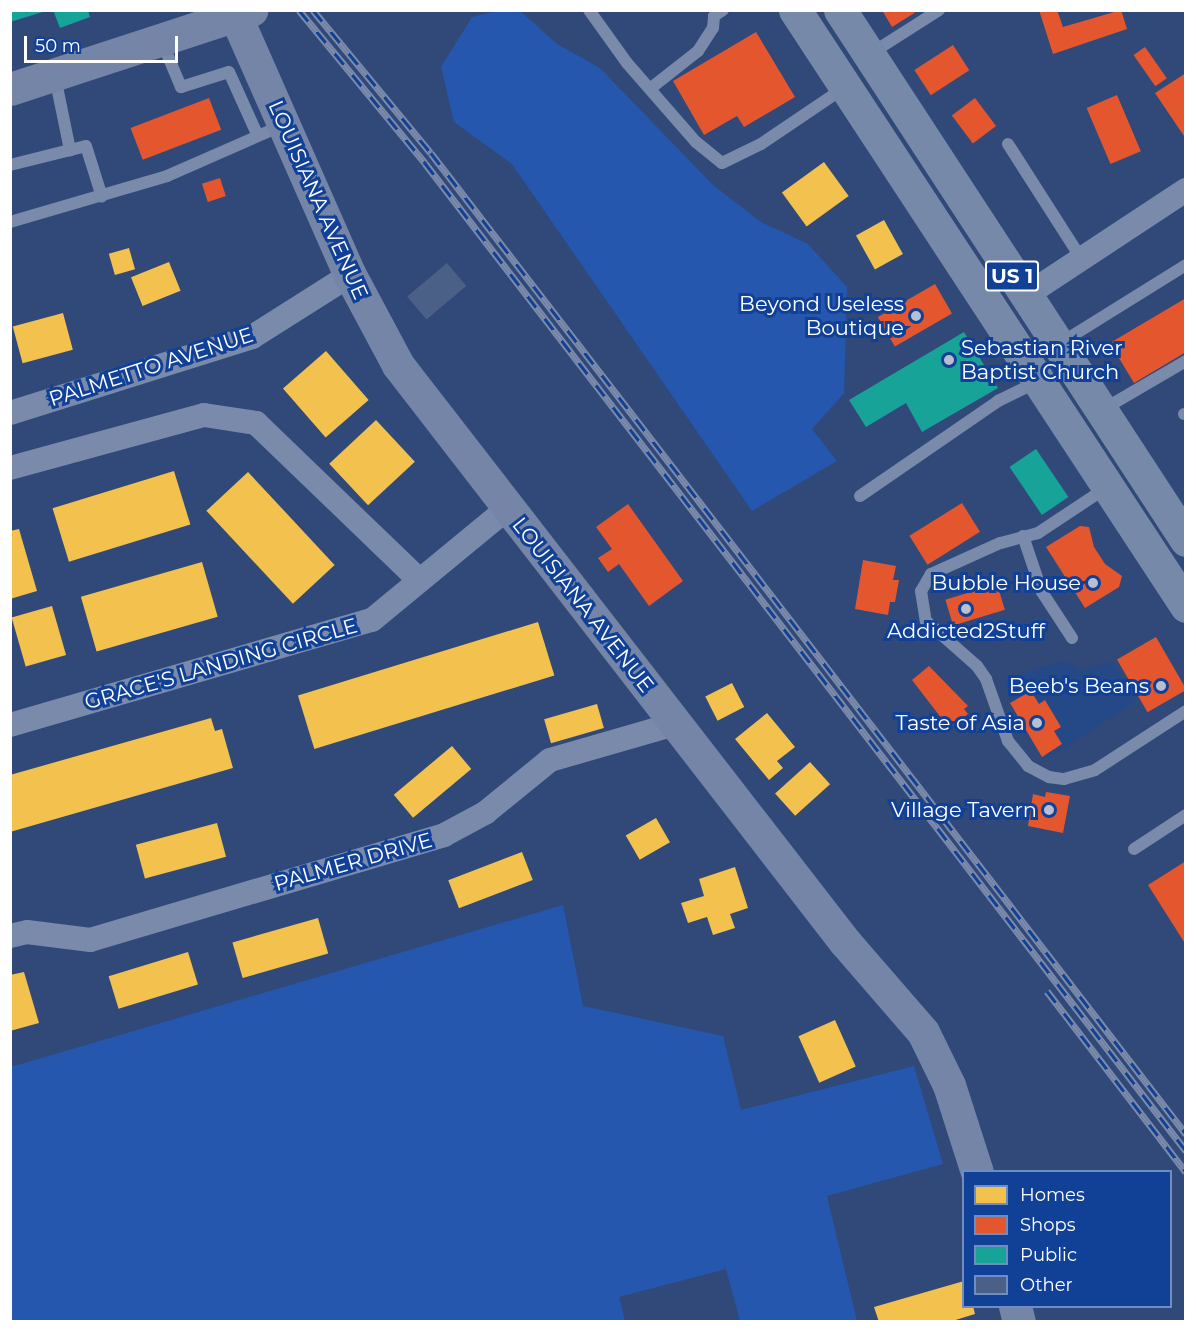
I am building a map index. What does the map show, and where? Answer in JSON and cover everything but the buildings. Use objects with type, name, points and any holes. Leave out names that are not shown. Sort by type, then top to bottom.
[{"type":"main road","name":"US 1","points":[[795,10],[1185,606]]},
{"type":"main road","name":"US 1","points":[[840,10],[1185,540]]},
{"type":"main road","points":[[962,265],[1002,290],[1025,296]]},
{"type":"main road","points":[[1038,382],[1065,386],[1099,408]]},
{"type":"street","points":[[10,90],[161,41],[239,12]]},
{"type":"street","name":"LOUISIANA AVENUE","points":[[239,12],[270,129],[398,365],[845,942],[922,1032],[949,1085],[976,1170]]},
{"type":"street","points":[[1025,296],[1185,190]]},
{"type":"street","name":"PALMETTO AVENUE","points":[[10,413],[252,337],[350,275]]},
{"type":"street","points":[[10,468],[204,415],[256,423],[418,579]]},
{"type":"street","name":"GRACE'S LANDING CIRCLE","points":[[10,725],[372,620],[418,579],[508,508]]},
{"type":"street","name":"PALMER DRIVE","points":[[10,936],[27,932],[90,940],[444,835],[485,813],[550,760],[675,724]]},
{"type":"lane","points":[[651,88],[698,51],[713,28],[714,16],[723,10]]},
{"type":"lane","points":[[868,55],[939,10]]},
{"type":"lane","points":[[590,11],[696,142],[722,163],[761,144],[845,87]]},
{"type":"lane","points":[[10,222],[102,197],[167,176],[270,129],[229,72],[181,87],[161,41]]},
{"type":"lane","points":[[55,77],[70,150]]},
{"type":"lane","points":[[1008,144],[1082,258]]},
{"type":"lane","points":[[10,165],[86,146],[102,197]]},
{"type":"lane","points":[[1058,345],[1185,265]]},
{"type":"lane","points":[[1099,408],[1185,362]]},
{"type":"lane","points":[[860,496],[998,401],[1038,382]]},
{"type":"lane","points":[[1107,487],[1038,532],[931,574],[923,584],[921,598],[926,621],[935,632],[964,654],[986,679],[1008,741],[1028,766],[1049,777],[1080,776],[1185,711]]},
{"type":"lane","points":[[1023,537],[1042,592],[1072,638]]},
{"type":"lane","points":[[1134,849],[1185,815]]},
{"type":"shaded area","points":[[496,11],[520,11],[557,44],[600,68],[713,185],[761,222],[808,244],[847,287],[844,393],[812,429],[837,461],[752,511],[512,164],[454,122],[441,67],[472,17]]},
{"type":"shaded area","points":[[1063,661],[1082,670],[1113,662],[1136,702],[1048,758],[1025,733],[1012,708],[1005,679]]},
{"type":"shaded area","points":[[563,905],[583,1006],[723,1036],[741,1110],[914,1066],[943,1164],[827,1196],[857,1321],[740,1321],[726,1269],[619,1297],[625,1321],[11,1321],[11,1067]]},
{"type":"railway","points":[[299,10],[425,163],[1186,1151]]},
{"type":"railway","points":[[313,10],[431,153],[1186,1134]]},
{"type":"railway","points":[[1047,991],[1186,1172]]},
{"type":"place","name":"Beyond Useless Boutique","points":[[916,316]]},
{"type":"place","name":"Sebastian River Baptist Church","points":[[949,360]]},
{"type":"place","name":"Bubble House","points":[[1093,583]]},
{"type":"place","name":"Addicted2Stuff","points":[[966,609]]},
{"type":"place","name":"Beeb's Beans","points":[[1161,686]]},
{"type":"place","name":"Taste of Asia","points":[[1037,723]]},
{"type":"place","name":"Village Tavern","points":[[1049,810]]}]
